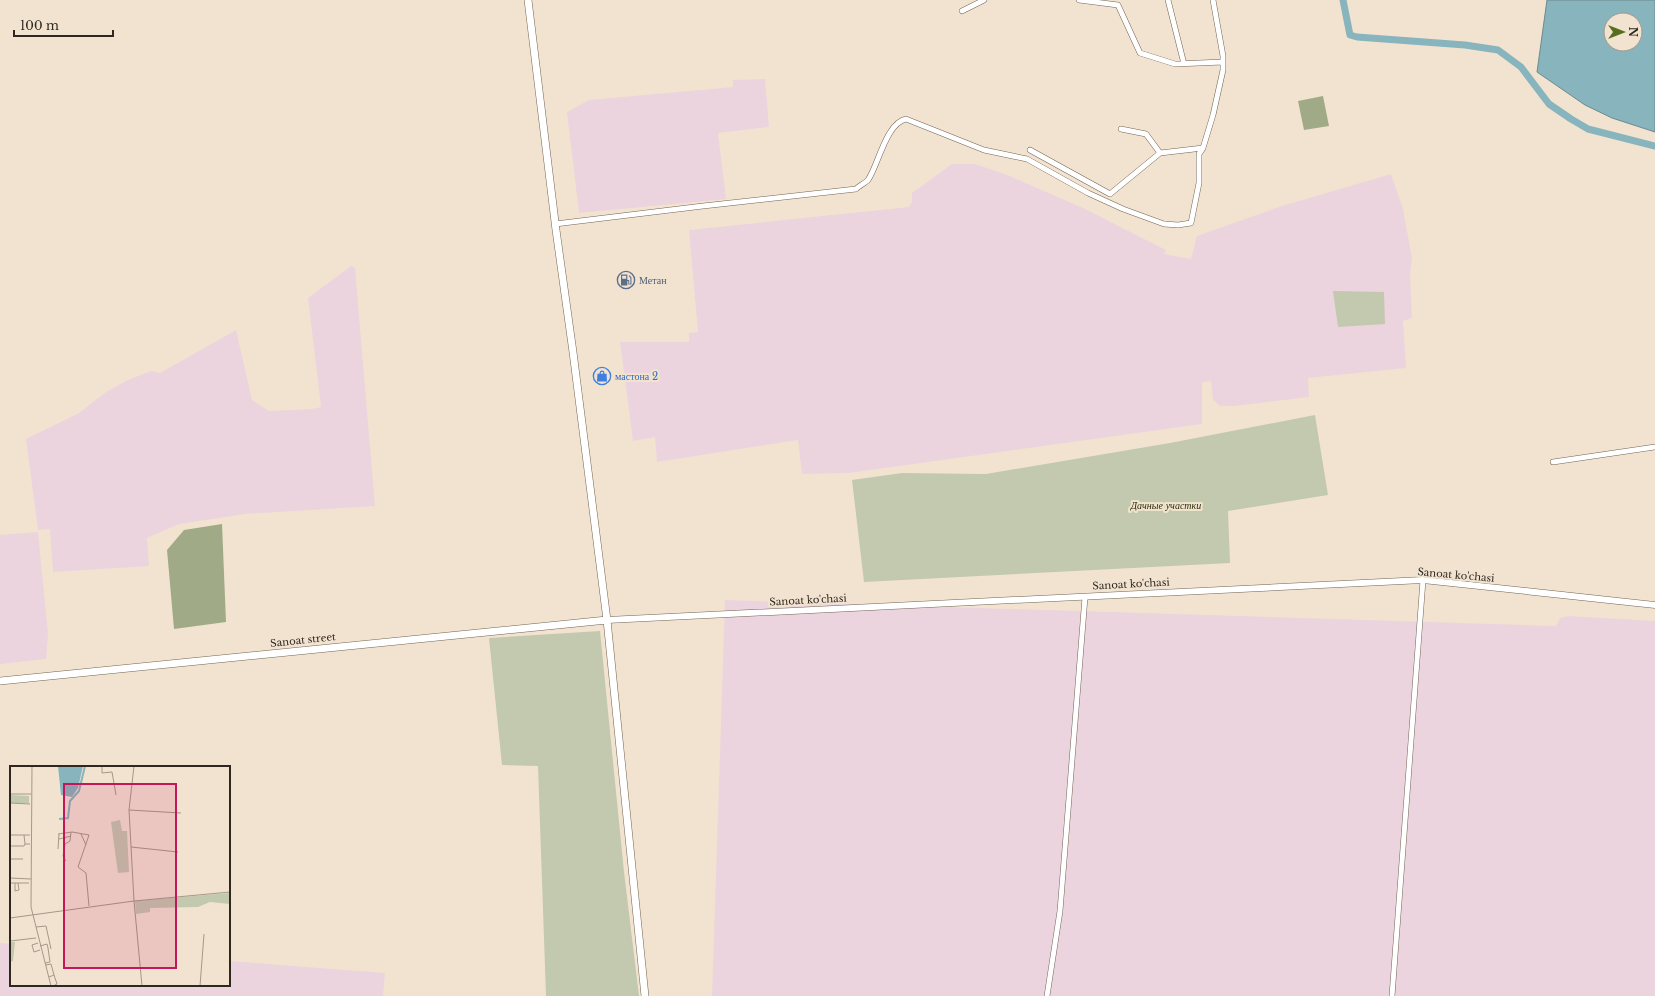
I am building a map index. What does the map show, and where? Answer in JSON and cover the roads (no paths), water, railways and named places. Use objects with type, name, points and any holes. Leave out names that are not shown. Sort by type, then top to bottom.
[{"type":"main road","points":[[528,0],[541,115],[607,620],[645,996]]},
{"type":"main road","name":"Sanoat street","points":[[0,681],[607,620]]},
{"type":"street","points":[[962,11],[984,0]]},
{"type":"street","points":[[1079,0],[1118,5],[1140,53],[1175,64],[1223,62]]},
{"type":"street","points":[[1168,0],[1184,64]]},
{"type":"street","points":[[555,224],[703,206],[856,190],[868,180],[880,151],[901,120],[906,119],[984,150],[1027,159],[1088,193],[1123,209],[1164,224],[1178,225],[1191,223],[1199,183],[1199,154],[1203,148],[1213,115],[1223,70],[1213,0]]},
{"type":"street","points":[[1121,129],[1146,134],[1160,153]]},
{"type":"street","points":[[1030,150],[1110,194],[1160,153],[1203,148]]},
{"type":"street","points":[[1553,462],[1655,447]]},
{"type":"street","points":[[1392,996],[1423,580]]},
{"type":"street","name":"Sanoat ko'chasi","points":[[607,620],[1423,580],[1655,605]]},
{"type":"street","points":[[1047,996],[1060,911],[1085,597]]},
{"type":"water","points":[[1547,0],[1655,0],[1655,132],[1612,118],[1585,105],[1537,72]]},
{"type":"waterway","points":[[1343,0],[1350,35],[1357,37],[1465,45],[1498,50],[1521,67],[1549,104],[1571,119],[1588,129],[1655,146]]},
{"type":"place","name":"Метан","points":[[626,280]]},
{"type":"place","name":"мастона 2","points":[[602,376]]},
{"type":"park label","name":"Дачные участки","points":[[1166,505]]}]
